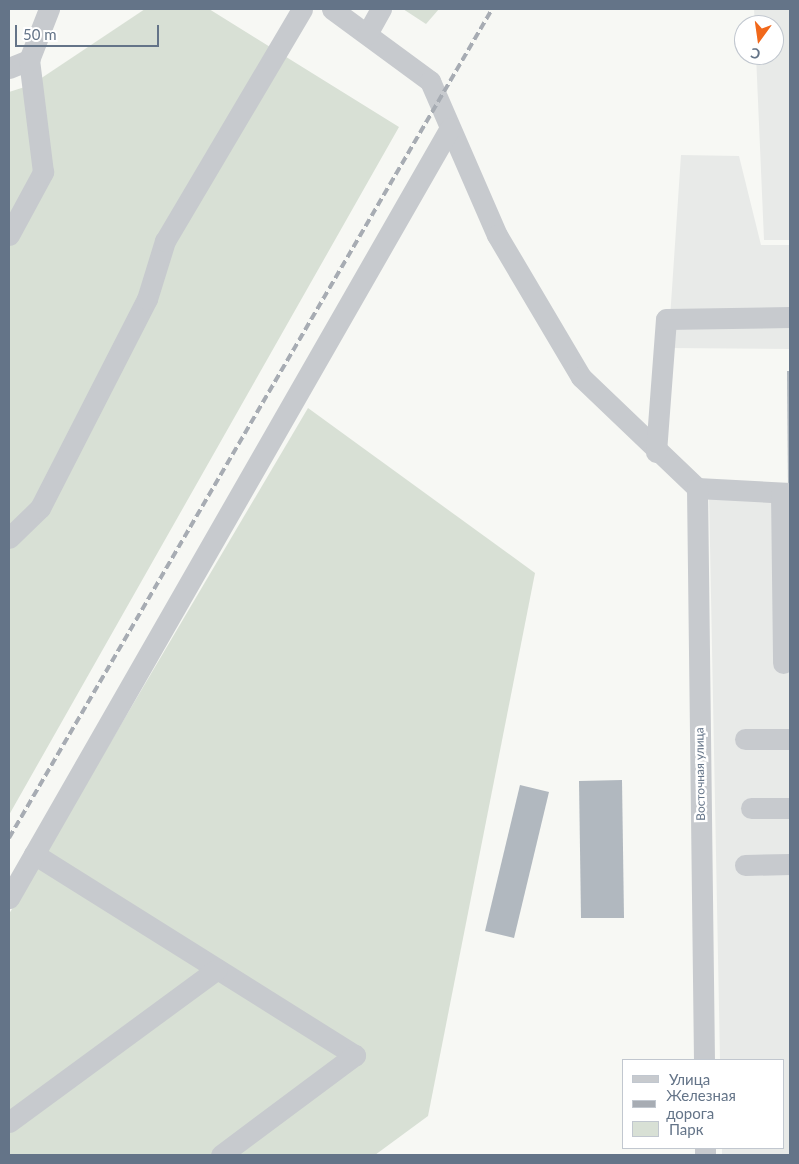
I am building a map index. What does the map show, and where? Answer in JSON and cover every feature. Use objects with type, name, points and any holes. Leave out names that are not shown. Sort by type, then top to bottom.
[{"type":"street","points":[[9,235],[42,172],[30,60],[49,9]]},
{"type":"street","points":[[9,538],[40,508],[147,299],[165,241],[302,9]]},
{"type":"street","points":[[332,9],[430,81],[497,235],[581,376],[656,452],[697,488],[786,493],[784,663]]},
{"type":"street","points":[[366,34],[381,9]]},
{"type":"street","points":[[9,68],[30,60]]},
{"type":"street","points":[[9,898],[450,128]]},
{"type":"street","points":[[656,452],[666,319],[790,317]]},
{"type":"street","name":"Восточная улица","points":[[697,488],[704,1059]]},
{"type":"street","points":[[745,739],[790,738]]},
{"type":"street","points":[[751,808],[790,808]]},
{"type":"street","points":[[34,854],[355,1055],[221,1155]]},
{"type":"street","points":[[745,865],[790,864]]},
{"type":"street","points":[[9,1122],[217,969]]},
{"type":"shaded area","points":[[754,9],[790,9],[790,240],[764,240],[756,65],[784,65],[784,15],[754,15]]},
{"type":"shaded area","points":[[681,155],[739,156],[761,245],[790,245],[790,349],[668,348]]},
{"type":"shaded area","points":[[709,493],[790,495],[790,1155],[722,1155],[722,1149],[784,1149],[784,1059],[720,1059]]},
{"type":"green space","points":[[145,9],[209,9],[399,127],[9,815],[9,92],[31,85]]},
{"type":"green space","points":[[403,9],[439,9],[426,24]]},
{"type":"green space","points":[[308,408],[535,573],[428,1116],[375,1155],[9,1155],[9,914]]},
{"type":"building","points":[[787,371],[790,371],[790,488],[788,488]]},
{"type":"building","points":[[622,780],[624,918],[581,918],[579,781]]},
{"type":"building","points":[[520,785],[549,792],[514,938],[485,931]]},
{"type":"railway","points":[[9,838],[492,9]]}]
